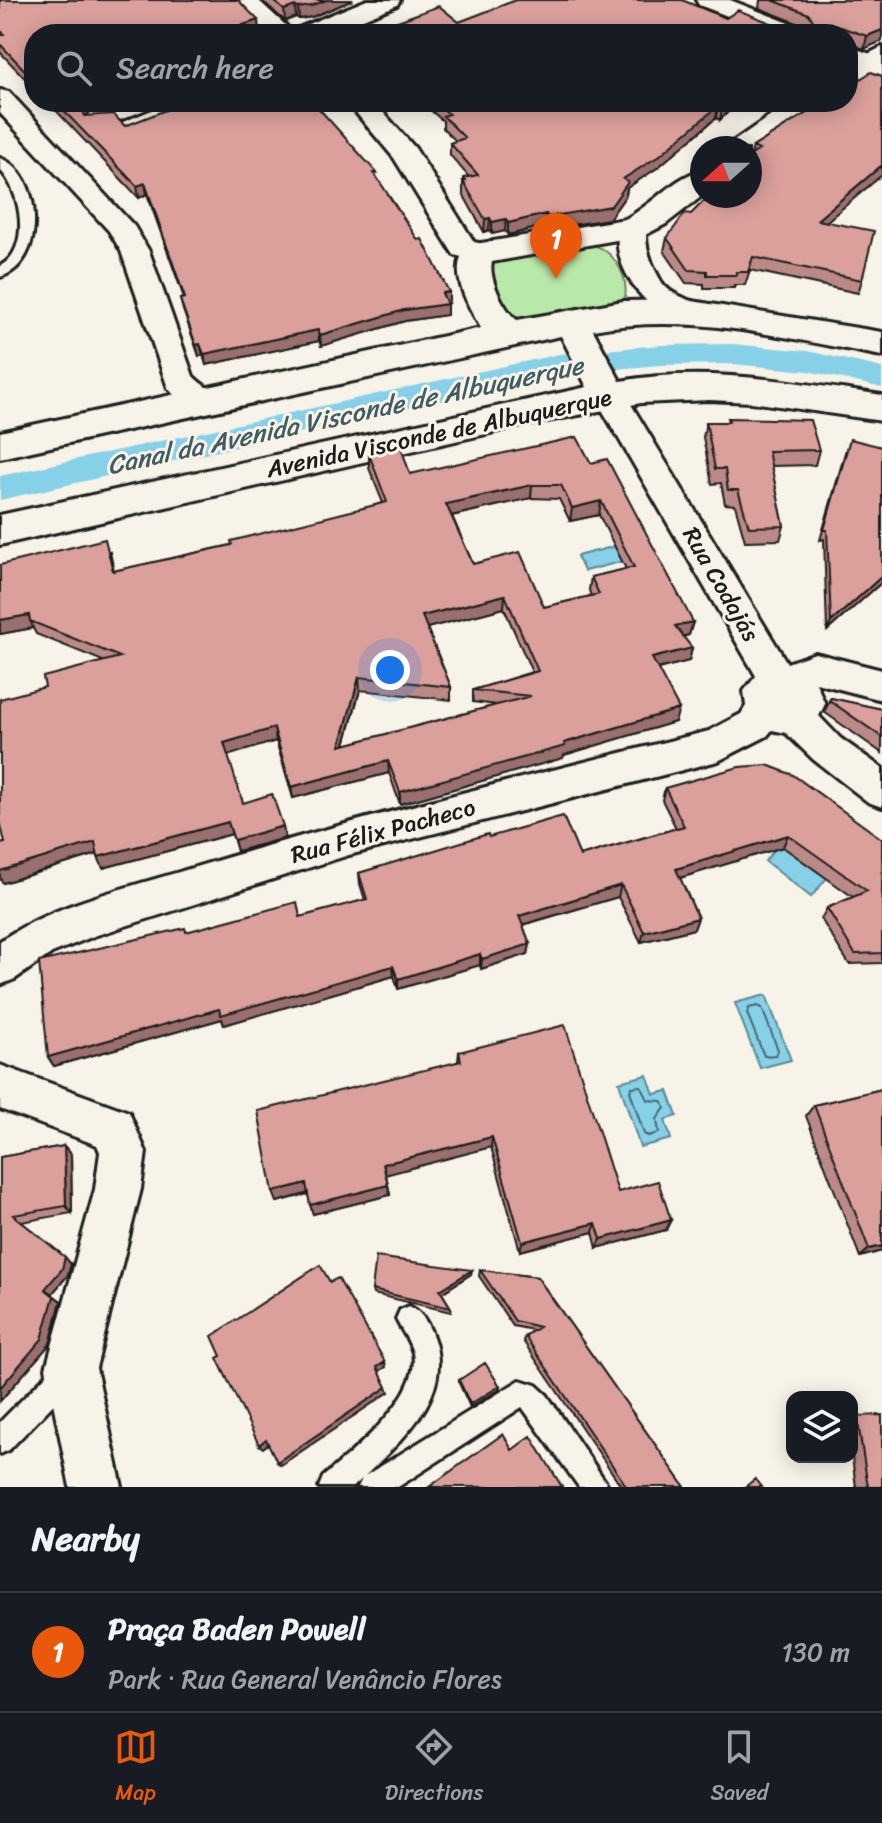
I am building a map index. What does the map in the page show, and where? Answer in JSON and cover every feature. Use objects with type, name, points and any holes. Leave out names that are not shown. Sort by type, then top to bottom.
[{"type":"main road","points":[[762,136],[796,112]]},
{"type":"main road","points":[[517,332],[507,330],[494,320],[473,271],[481,253],[633,228],[654,217],[690,189]]},
{"type":"main road","points":[[0,445],[517,332],[623,313],[686,311],[799,327],[882,344]]},
{"type":"main road","points":[[571,321],[609,394]]},
{"type":"main road","name":"Avenida Visconde de Albuquerque","points":[[0,530],[609,394],[709,387],[823,397],[882,408]]},
{"type":"street","points":[[243,0],[271,24]]},
{"type":"street","points":[[329,24],[388,0]]},
{"type":"street","points":[[708,0],[770,24]]},
{"type":"street","points":[[0,98],[120,226],[135,251],[179,380],[189,392],[204,400]]},
{"type":"street","points":[[99,119],[116,112]]},
{"type":"street","points":[[369,112],[405,154],[460,243],[468,252],[481,253]]},
{"type":"street","points":[[633,228],[631,247],[657,296],[686,311]]},
{"type":"street","points":[[597,234],[618,248],[638,287],[634,305],[623,313]]},
{"type":"street","name":"Rua Codajás","points":[[609,394],[779,702],[827,749],[882,790]]},
{"type":"street","points":[[779,702],[815,668],[882,685]]},
{"type":"street","name":"Rua Félix Pacheco","points":[[0,965],[37,939],[92,918],[349,838],[718,745],[754,725],[779,702]]},
{"type":"street","points":[[0,1087],[113,1128],[120,1139],[123,1152],[118,1189],[71,1368],[96,1487]]},
{"type":"lane","points":[[0,162],[14,176],[27,214],[23,252],[8,270],[0,272]]},
{"type":"lane","points":[[333,1487],[416,1404],[425,1379],[427,1353],[422,1337],[409,1319]]},
{"type":"lane","points":[[0,1441],[71,1368]]},
{"type":"lane","points":[[372,1487],[520,1393],[527,1394],[538,1404],[595,1487]]},
{"type":"green space","points":[[587,244],[604,250],[616,263],[624,280],[625,298],[616,304],[525,320],[504,308],[486,270],[489,262]]},
{"type":"water","points":[[624,544],[632,559],[584,571],[577,556]]},
{"type":"water","points":[[779,844],[827,878],[811,897],[765,861]]},
{"type":"water","points":[[766,995],[791,1060],[760,1068],[735,1003]]},
{"type":"water","points":[[647,1075],[654,1094],[668,1091],[677,1116],[665,1120],[671,1139],[640,1147],[619,1082]]},
{"type":"building","points":[[0,0],[238,0],[258,20],[246,24],[24,24],[24,69],[0,44],[0,36],[4,34],[0,30]]},
{"type":"building","points":[[273,0],[326,0],[284,10]]},
{"type":"building","points":[[516,0],[682,0],[726,18],[738,10],[773,24],[390,24],[439,6],[459,22]]},
{"type":"building","points":[[772,0],[882,0],[882,30],[867,36],[858,33],[858,24],[812,24],[814,22],[809,14]]},
{"type":"building","points":[[871,72],[882,76],[882,165],[817,220],[874,231],[862,280],[753,257],[748,272],[736,272],[737,275],[707,275],[707,271],[689,270],[667,238],[685,213],[691,214],[697,208],[762,208],[762,141],[808,112],[858,112],[858,80]]},
{"type":"building","points":[[65,112],[83,112],[85,116],[113,114],[125,126],[161,112],[322,112],[377,173],[374,173],[418,240],[422,239],[449,292],[442,293],[447,304],[404,310],[320,335],[318,330],[204,354],[200,344],[196,345],[180,299],[185,298],[145,183],[137,186]]},
{"type":"building","points":[[447,112],[711,112],[659,156],[623,179],[628,182],[611,206],[548,217],[546,214],[508,223],[506,219],[492,222],[490,218],[485,219],[463,181],[466,181],[464,178],[478,175],[450,143],[465,138],[443,116],[449,114]]},
{"type":"building","points":[[728,418],[810,420],[819,450],[768,451],[784,526],[749,527],[738,490],[728,490],[725,469],[715,469],[706,422],[729,422]]},
{"type":"building","points":[[577,437],[591,463],[607,459],[693,622],[675,626],[692,648],[652,658],[679,709],[564,743],[565,746],[400,792],[388,761],[291,787],[274,728],[224,743],[243,803],[272,794],[283,826],[234,840],[228,822],[98,857],[95,842],[0,871],[0,844],[5,843],[0,821],[0,699],[45,687],[43,677],[120,657],[30,621],[29,615],[0,620],[0,565],[105,539],[113,571],[232,545],[231,541],[387,502],[369,454],[401,447],[410,474]],"holes":[[[532,485],[561,485],[572,508],[601,501],[634,567],[591,577],[599,594],[544,607],[520,552],[473,564],[446,504]],[[505,595],[538,671],[473,690],[531,696],[340,746],[359,677],[451,687],[422,616]]]},
{"type":"building","points":[[850,439],[882,447],[882,576],[831,622],[827,530],[824,530]]},
{"type":"building","points":[[829,700],[882,709],[882,737]]},
{"type":"building","points":[[767,765],[793,775],[882,839],[882,953],[855,954],[827,908],[867,891],[788,835],[676,869],[698,918],[644,932],[621,885],[519,916],[530,944],[482,959],[480,954],[398,979],[393,966],[221,1015],[219,1009],[48,1057],[39,962],[185,928],[186,932],[297,902],[300,917],[367,899],[359,873],[488,834],[489,837],[563,816],[580,856],[684,826],[665,788],[739,767]]},
{"type":"building","points":[[565,1025],[618,1192],[658,1181],[671,1220],[601,1239],[596,1223],[522,1242],[492,1137],[383,1164],[388,1185],[310,1205],[306,1183],[273,1192],[258,1111],[461,1061],[459,1052]]},
{"type":"building","points":[[882,1089],[882,1246],[869,1249],[814,1105]]},
{"type":"building","points":[[64,1146],[66,1206],[13,1215],[65,1257],[62,1269],[45,1289],[54,1296],[42,1339],[0,1388],[0,1157]]},
{"type":"building","points":[[376,1257],[472,1270],[440,1290],[451,1308],[372,1290]]},
{"type":"building","points":[[320,1265],[330,1282],[338,1278],[385,1362],[377,1367],[387,1387],[277,1462],[266,1439],[259,1445],[217,1358],[221,1356],[212,1336]]},
{"type":"building","points":[[480,1270],[537,1277],[685,1487],[627,1487],[525,1336],[539,1327],[515,1321]]},
{"type":"building","points":[[485,1363],[500,1386],[470,1404],[459,1380]]},
{"type":"building","points":[[882,1415],[882,1487],[868,1487],[858,1416]]},
{"type":"building","points":[[503,1434],[512,1450],[531,1436],[562,1487],[429,1487]]},
{"type":"building","points":[[755,1479],[761,1487],[745,1487]]},
{"type":"waterway","name":"Canal da Avenida Visconde de Albuquerque","points":[[0,488],[560,364],[660,355],[732,354],[808,361],[882,378]]},
{"type":"place","name":"Praça Baden Powell","points":[[556,279]]}]
